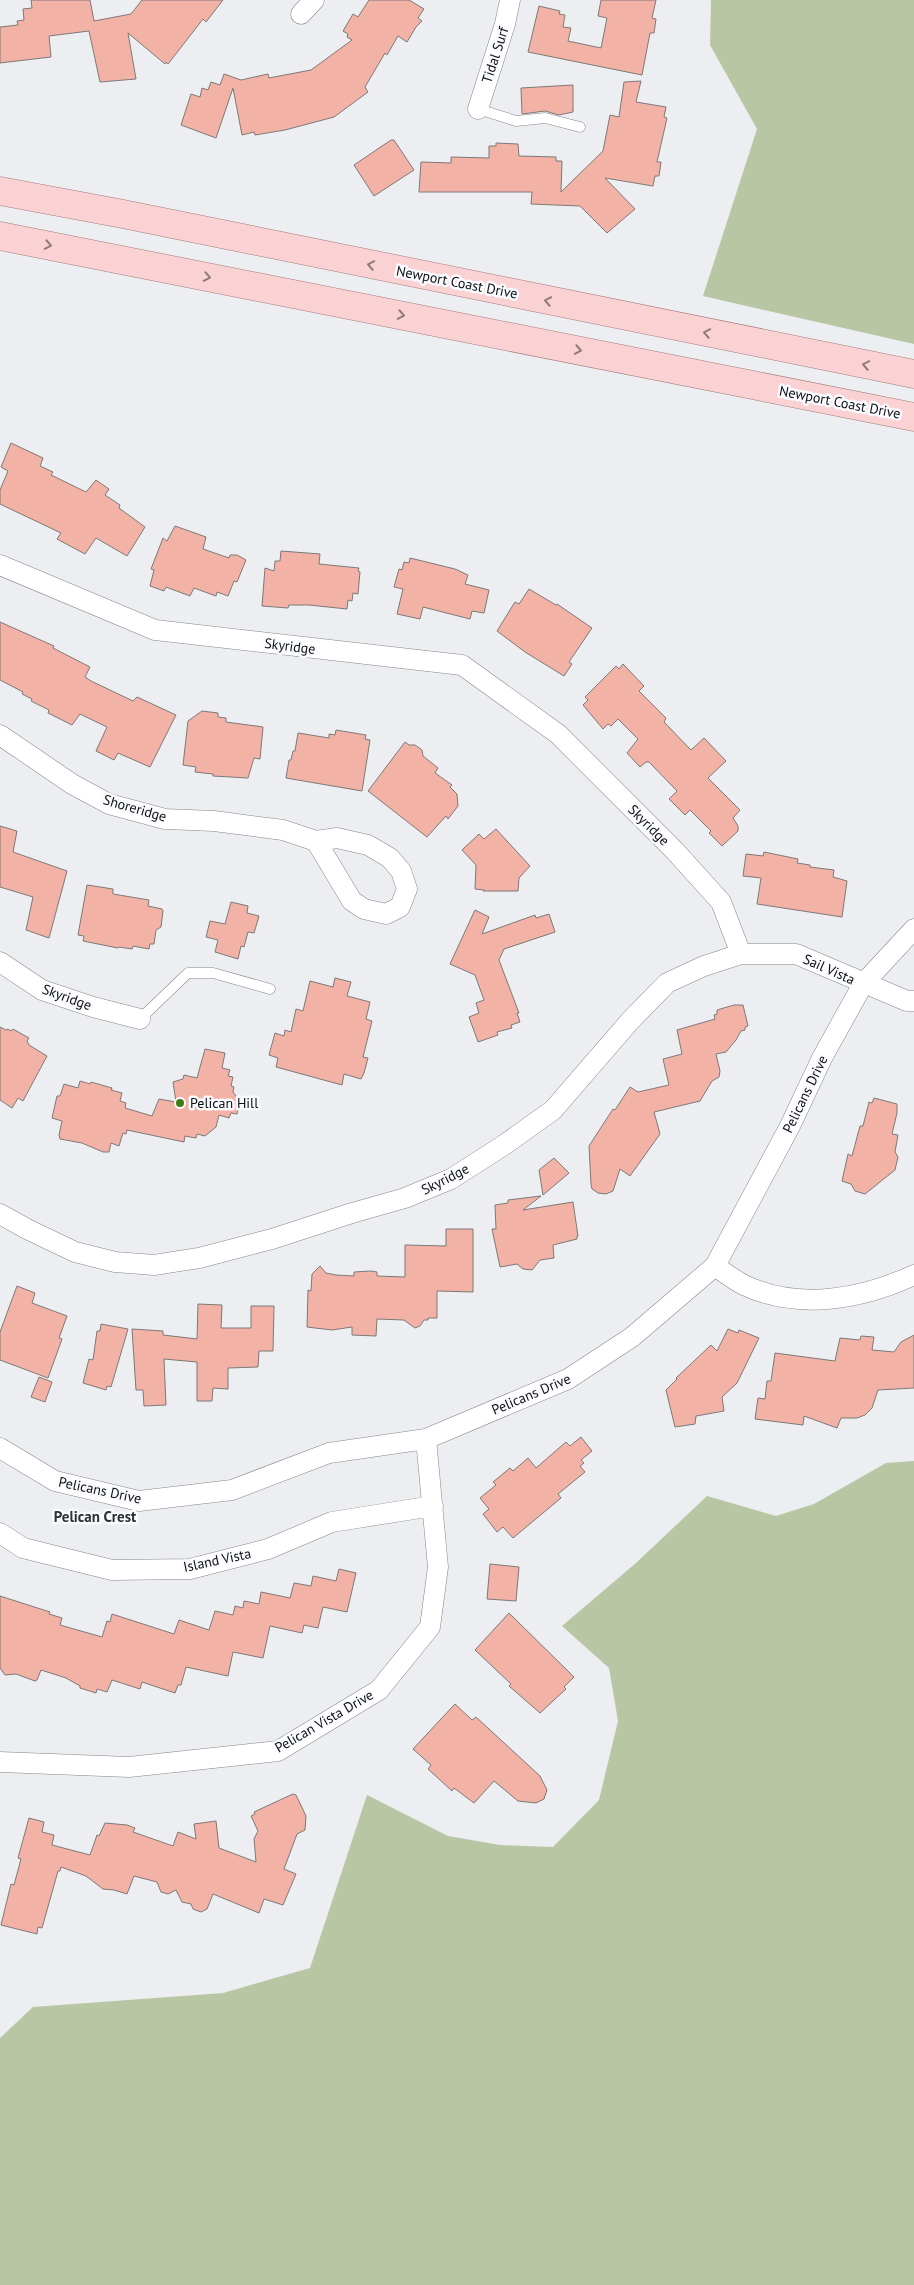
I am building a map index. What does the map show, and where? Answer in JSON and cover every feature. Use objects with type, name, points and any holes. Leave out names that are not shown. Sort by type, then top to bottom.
[{"type":"main road","name":"Newport Coast Drive","points":[[0,191],[914,374]]},
{"type":"main road","name":"Newport Coast Drive","points":[[0,236],[914,416]]},
{"type":"street","name":"Tidal Surf","points":[[478,109],[505,24],[510,0]]},
{"type":"street","name":"Skyridge","points":[[0,565],[154,630],[462,666],[558,734],[675,851],[721,902],[741,954],[704,966],[667,984],[630,1021],[553,1110],[504,1146],[451,1179],[404,1198],[272,1239],[199,1258],[154,1265],[115,1262],[75,1252],[0,1214]]},
{"type":"street","name":"Shoreridge","points":[[0,735],[72,784],[109,804],[165,819],[214,821],[283,830],[316,841],[337,838],[368,845],[390,858],[401,871],[407,890],[400,907],[386,914],[364,909],[352,901],[316,841]]},
{"type":"street","name":"Pelicans Drive","points":[[0,1448],[55,1481],[140,1501],[232,1490],[329,1453],[426,1439],[568,1380],[632,1337],[715,1266],[786,1134],[822,1058],[862,984],[914,929]]},
{"type":"street","name":"Sail Vista","points":[[741,954],[796,954],[862,984],[908,1002],[914,1001]]},
{"type":"street","name":"Skyridge","points":[[0,962],[42,990],[93,1007],[140,1019]]},
{"type":"street","points":[[715,1266],[744,1285],[769,1294],[799,1299],[829,1300],[863,1295],[891,1286],[914,1275]]},
{"type":"street","name":"Pelican Vista Drive","points":[[0,1762],[129,1767],[278,1751],[379,1690],[430,1627],[438,1567],[426,1439]]},
{"type":"street","name":"Island Vista","points":[[0,1534],[23,1548],[112,1570],[190,1569],[268,1549],[332,1522],[433,1506]]},
{"type":"lane","points":[[478,109],[516,121],[545,118],[580,127]]},
{"type":"lane","points":[[140,1019],[188,973],[212,973],[270,989]]},
{"type":"green space","points":[[711,0],[914,0],[914,344],[703,296],[757,129],[710,45]]},
{"type":"green space","points":[[914,1461],[914,2285],[0,2285],[0,2038],[33,2007],[223,1993],[310,1968],[367,1795],[448,1836],[500,1845],[553,1847],[599,1800],[618,1721],[609,1668],[562,1626],[636,1563],[707,1496],[776,1516],[814,1504],[886,1463]]},
{"type":"building","points":[[31,0],[90,0],[94,21],[131,14],[142,0],[223,0],[206,22],[203,19],[168,64],[166,62],[165,64],[128,33],[136,79],[100,82],[89,31],[49,36],[51,57],[0,63],[0,27],[18,25],[17,21],[24,20],[23,9],[32,8]]},
{"type":"building","points":[[369,0],[409,0],[424,9],[418,18],[422,21],[407,42],[398,36],[387,55],[385,53],[365,87],[368,92],[334,117],[285,130],[255,135],[254,132],[242,135],[233,88],[216,138],[181,125],[191,94],[200,97],[202,88],[208,90],[211,82],[220,85],[224,74],[241,80],[268,74],[269,78],[311,70],[352,40],[343,31],[353,14],[358,17]]},
{"type":"building","points":[[601,0],[656,0],[652,18],[656,19],[654,33],[650,33],[642,75],[528,52],[539,6],[560,11],[559,14],[565,15],[563,27],[571,28],[568,41],[601,48],[607,18],[598,16]]},
{"type":"building","points":[[641,81],[636,102],[666,107],[664,117],[667,118],[657,162],[661,162],[659,176],[655,176],[653,186],[605,178],[635,209],[607,233],[580,206],[531,204],[532,192],[419,192],[421,162],[451,163],[451,157],[489,158],[489,146],[496,146],[496,143],[518,144],[519,156],[556,157],[556,161],[562,161],[561,192],[603,151],[610,115],[619,117],[624,82]]},
{"type":"building","points":[[573,85],[573,112],[559,115],[545,111],[522,114],[521,88]]},
{"type":"building","points":[[391,140],[394,140],[414,170],[374,196],[354,165]]},
{"type":"building","points":[[11,443],[43,458],[40,466],[53,472],[51,475],[86,492],[96,480],[109,489],[105,495],[120,505],[119,508],[145,527],[127,556],[96,538],[85,554],[57,539],[61,533],[0,504],[0,490],[8,471],[1,467]]},
{"type":"building","points":[[175,526],[206,537],[203,549],[229,558],[230,555],[237,555],[246,560],[237,582],[234,581],[228,596],[217,592],[216,596],[194,588],[190,596],[166,587],[164,591],[150,586],[154,570],[151,569],[163,538],[167,541]]},
{"type":"building","points":[[281,551],[320,554],[319,564],[359,568],[358,594],[353,593],[352,601],[348,600],[347,609],[309,605],[289,605],[288,608],[262,606],[265,568],[274,571],[275,561],[280,561]]},
{"type":"building","points":[[410,558],[455,569],[468,575],[465,584],[489,590],[484,613],[472,611],[470,619],[423,607],[420,619],[397,614],[403,589],[394,587],[399,569],[402,570],[404,562],[409,563]]},
{"type":"building","points":[[529,589],[557,604],[592,628],[569,662],[572,664],[564,676],[525,652],[497,631],[515,602],[519,604]]},
{"type":"building","points":[[0,622],[54,646],[53,648],[90,667],[85,677],[91,681],[133,701],[137,697],[176,715],[150,767],[118,753],[114,760],[96,751],[107,727],[80,714],[72,725],[48,713],[49,710],[31,701],[32,699],[22,694],[23,692],[0,680]]},
{"type":"building","points":[[623,664],[644,686],[639,691],[666,718],[664,722],[691,750],[704,738],[726,761],[708,778],[740,810],[733,818],[738,826],[738,831],[722,846],[709,833],[711,831],[690,810],[685,815],[669,799],[677,791],[649,762],[640,767],[627,753],[638,739],[618,719],[611,726],[608,724],[603,729],[583,705],[588,700],[585,697],[616,666],[619,669]]},
{"type":"building","points":[[202,711],[218,713],[218,717],[226,718],[226,722],[263,727],[260,759],[254,758],[248,778],[213,776],[213,774],[195,772],[196,767],[183,765],[188,721]]},
{"type":"building","points":[[336,730],[366,735],[365,739],[370,740],[362,791],[286,778],[289,760],[291,760],[293,751],[295,751],[298,733],[329,738],[329,734],[335,735]]},
{"type":"building","points":[[405,742],[409,745],[415,745],[422,750],[423,756],[438,768],[435,773],[452,785],[450,787],[457,794],[458,806],[448,819],[446,816],[427,837],[368,791]]},
{"type":"building","points":[[0,826],[17,831],[13,852],[67,871],[49,938],[26,930],[33,897],[0,887]]},
{"type":"building","points":[[496,829],[530,866],[519,878],[518,891],[483,891],[475,889],[476,865],[462,850],[479,834],[484,839]]},
{"type":"building","points":[[764,852],[798,859],[797,863],[810,865],[810,867],[834,870],[833,877],[847,881],[842,917],[757,904],[761,878],[743,876],[746,854],[763,856]]},
{"type":"building","points":[[87,885],[113,889],[113,894],[149,900],[148,906],[162,909],[161,927],[156,930],[154,944],[150,944],[149,949],[133,946],[132,949],[83,941],[84,936],[78,935]]},
{"type":"building","points":[[231,902],[248,906],[247,913],[259,916],[254,933],[248,932],[244,947],[241,946],[238,959],[215,952],[218,940],[206,937],[210,921],[225,924]]},
{"type":"building","points":[[475,910],[489,917],[482,934],[535,915],[536,918],[549,914],[555,932],[504,949],[499,960],[519,1013],[517,1013],[520,1022],[511,1025],[512,1028],[497,1032],[498,1035],[478,1042],[469,1017],[479,1013],[476,1003],[484,1000],[475,975],[450,964]]},
{"type":"building","points":[[335,978],[351,982],[347,996],[370,1002],[366,1019],[372,1021],[363,1057],[368,1058],[364,1073],[361,1079],[344,1074],[342,1085],[276,1067],[278,1058],[269,1055],[275,1033],[284,1036],[285,1030],[291,1032],[296,1009],[303,1011],[310,981],[333,987]]},
{"type":"building","points":[[734,1005],[743,1005],[748,1026],[745,1027],[745,1030],[741,1031],[726,1052],[716,1054],[720,1071],[719,1077],[712,1081],[700,1101],[654,1112],[660,1134],[630,1176],[620,1169],[613,1191],[606,1194],[598,1193],[592,1189],[589,1146],[613,1109],[615,1110],[630,1087],[638,1092],[669,1085],[663,1059],[682,1054],[677,1030],[715,1019],[714,1015],[717,1014],[717,1010]]},
{"type":"building","points":[[0,1027],[11,1031],[13,1029],[29,1038],[27,1041],[29,1045],[47,1056],[23,1101],[18,1098],[12,1108],[0,1100]]},
{"type":"building","points":[[205,1049],[225,1053],[222,1068],[230,1070],[228,1076],[233,1077],[231,1086],[234,1087],[233,1092],[240,1101],[237,1114],[231,1113],[229,1118],[219,1115],[216,1127],[205,1136],[197,1134],[196,1138],[185,1136],[184,1142],[127,1130],[126,1134],[123,1133],[119,1146],[111,1143],[109,1152],[103,1152],[82,1143],[60,1139],[62,1121],[52,1118],[57,1096],[60,1096],[64,1084],[78,1088],[80,1081],[112,1088],[111,1090],[122,1093],[120,1101],[126,1103],[125,1108],[152,1116],[159,1099],[176,1102],[173,1082],[183,1079],[184,1075],[197,1078]]},
{"type":"building","points":[[874,1098],[897,1104],[892,1134],[898,1135],[895,1152],[898,1157],[895,1170],[865,1194],[855,1191],[851,1184],[842,1181],[848,1154],[852,1156],[869,1102],[872,1103]]},
{"type":"building","points":[[554,1158],[569,1173],[543,1195],[539,1170]]},
{"type":"building","points":[[541,1196],[523,1210],[573,1202],[577,1239],[553,1245],[554,1258],[540,1260],[532,1270],[523,1269],[517,1264],[500,1267],[492,1229],[496,1229],[495,1205],[508,1203],[508,1200]]},
{"type":"building","points":[[446,1229],[473,1229],[473,1292],[437,1291],[437,1318],[428,1318],[428,1320],[424,1320],[420,1326],[415,1328],[404,1320],[377,1319],[376,1336],[352,1335],[352,1327],[332,1330],[307,1327],[308,1290],[311,1291],[312,1274],[320,1266],[326,1273],[336,1275],[354,1276],[354,1272],[371,1271],[377,1272],[377,1276],[405,1277],[405,1245],[446,1246]]},
{"type":"building","points":[[17,1286],[35,1293],[32,1303],[67,1316],[59,1338],[62,1339],[48,1378],[0,1360],[0,1332]]},
{"type":"building","points":[[198,1304],[222,1305],[221,1328],[251,1328],[251,1306],[274,1306],[273,1351],[259,1351],[258,1367],[228,1368],[228,1389],[213,1388],[212,1401],[197,1401],[197,1362],[164,1359],[166,1405],[144,1406],[143,1390],[136,1390],[132,1329],[163,1331],[163,1335],[197,1339]]},
{"type":"building","points":[[101,1324],[128,1329],[111,1387],[107,1386],[106,1390],[83,1383],[89,1359],[93,1360],[97,1331],[100,1331]]},
{"type":"building","points":[[728,1329],[738,1333],[739,1330],[759,1338],[737,1383],[722,1397],[724,1411],[696,1416],[695,1424],[675,1427],[666,1390],[711,1345],[717,1351]]},
{"type":"building","points":[[914,1335],[914,1388],[878,1390],[872,1408],[865,1415],[857,1418],[841,1418],[837,1428],[804,1416],[803,1425],[755,1419],[758,1398],[765,1399],[767,1381],[771,1381],[775,1353],[835,1361],[840,1338],[860,1340],[861,1336],[874,1337],[872,1350],[894,1352],[901,1342]]},
{"type":"building","points":[[39,1377],[52,1382],[45,1402],[31,1397]]},
{"type":"building","points":[[581,1437],[592,1451],[581,1460],[584,1463],[580,1466],[585,1472],[558,1494],[561,1498],[513,1538],[503,1527],[497,1532],[483,1514],[489,1509],[480,1498],[496,1485],[493,1482],[510,1468],[513,1471],[528,1458],[536,1468],[566,1442],[570,1446]]},
{"type":"building","points":[[490,1564],[519,1567],[516,1601],[487,1599]]},
{"type":"building","points":[[339,1569],[356,1573],[347,1612],[323,1607],[318,1628],[304,1625],[302,1633],[270,1626],[263,1658],[233,1652],[228,1676],[186,1667],[181,1685],[178,1685],[175,1693],[142,1682],[140,1689],[112,1680],[107,1692],[97,1689],[96,1693],[80,1688],[80,1686],[66,1678],[41,1670],[35,1681],[16,1674],[5,1675],[0,1668],[0,1596],[50,1612],[49,1614],[62,1618],[60,1625],[102,1637],[107,1621],[110,1622],[112,1614],[174,1634],[179,1620],[209,1630],[215,1611],[233,1615],[235,1606],[243,1608],[244,1601],[259,1604],[261,1592],[290,1598],[294,1583],[311,1586],[313,1576],[336,1581]]},
{"type":"building","points":[[509,1613],[574,1677],[564,1687],[566,1689],[540,1713],[509,1686],[511,1684],[475,1650]]},
{"type":"building","points":[[455,1704],[472,1720],[476,1717],[540,1776],[547,1790],[544,1799],[536,1803],[518,1801],[494,1781],[474,1803],[454,1788],[452,1791],[428,1769],[431,1765],[413,1749]]},
{"type":"building","points":[[293,1794],[296,1795],[306,1816],[305,1830],[297,1834],[284,1869],[296,1874],[283,1905],[264,1899],[259,1913],[213,1894],[207,1909],[201,1912],[193,1909],[191,1904],[182,1902],[176,1890],[168,1894],[161,1892],[157,1882],[134,1876],[127,1894],[103,1889],[86,1876],[61,1867],[60,1871],[58,1871],[42,1928],[38,1927],[37,1934],[1,1925],[11,1884],[14,1885],[21,1859],[18,1858],[29,1818],[44,1822],[42,1832],[54,1835],[52,1845],[90,1855],[97,1835],[99,1836],[105,1823],[127,1825],[135,1828],[133,1832],[173,1846],[178,1832],[196,1839],[194,1824],[216,1821],[219,1848],[256,1862],[254,1839],[258,1831],[251,1816],[255,1814],[254,1812]]},
{"type":"place","name":"Pelican Hill","points":[[180,1103]]},
{"type":"district","name":"Pelican Crest","points":[[95,1517]]}]
